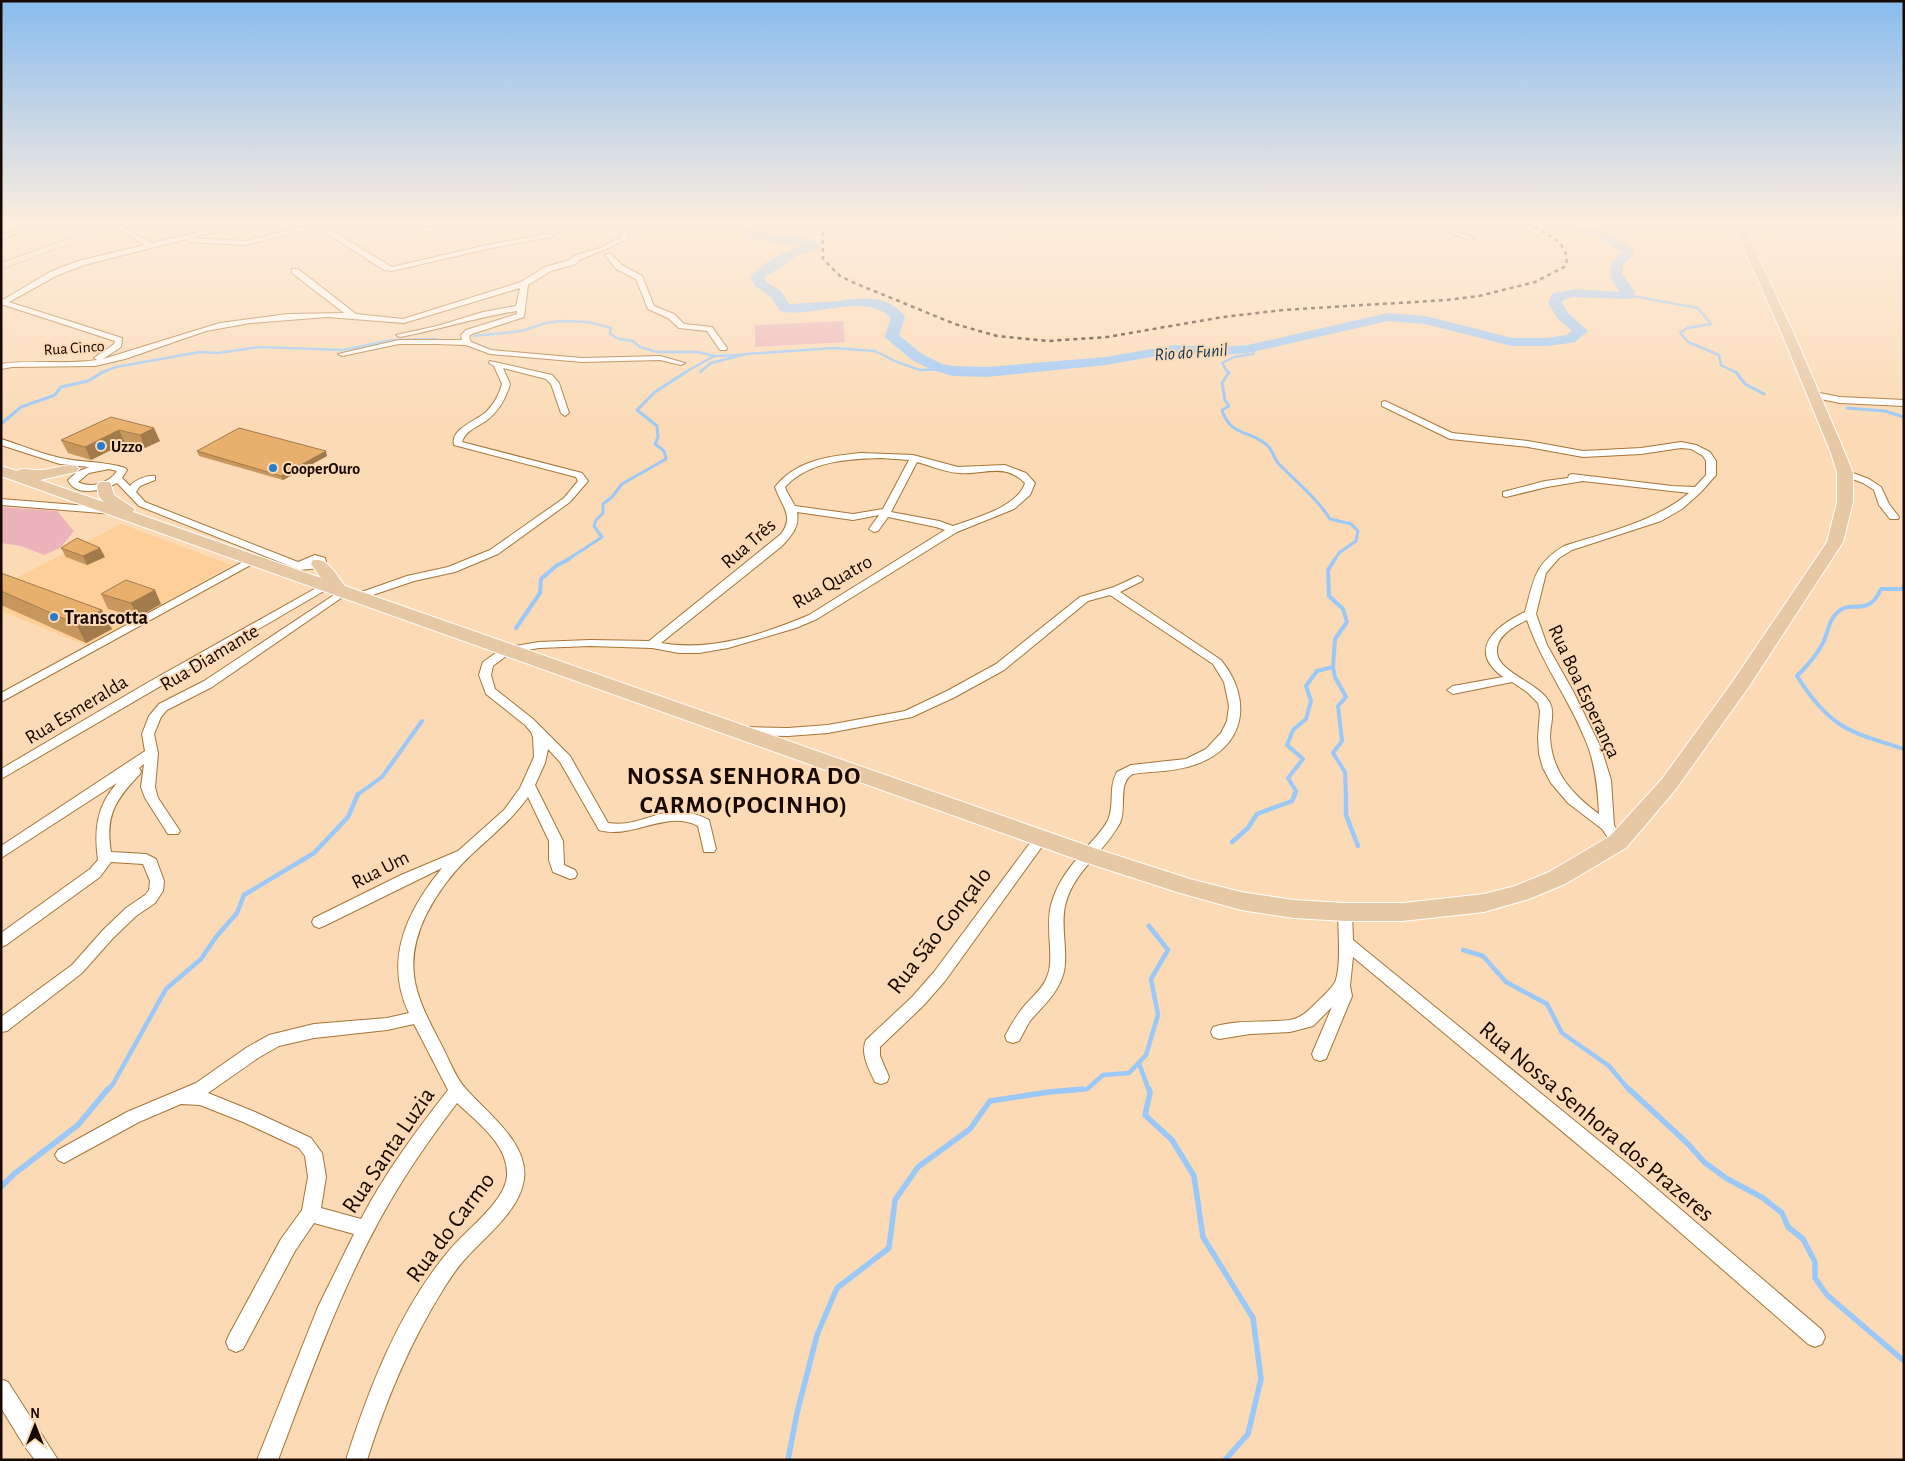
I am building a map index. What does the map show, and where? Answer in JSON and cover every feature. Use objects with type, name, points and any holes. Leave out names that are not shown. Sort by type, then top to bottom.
[{"type":"main road","points":[[1,470],[66,494],[112,493],[160,526],[252,560],[1089,855],[1188,887],[1242,901],[1294,909],[1344,912],[1403,912],[1451,908],[1484,903],[1521,892],[1557,878],[1613,834],[1668,784],[1740,685],[1835,542],[1845,502],[1845,473],[1814,395],[1768,292]]},
{"type":"main road","points":[[1,470],[40,474],[70,468]]},
{"type":"main road","points":[[309,563],[341,591]]},
{"type":"street","points":[[2,304],[22,292]]},
{"type":"street","points":[[322,292],[353,316]]},
{"type":"street","name":"Rua Cinco","points":[[1,367],[12,364],[62,364],[107,361],[172,339],[236,322],[324,314],[391,321],[404,320],[497,292]]},
{"type":"street","points":[[467,343],[465,335],[469,332],[521,316],[520,308],[523,292]]},
{"type":"street","points":[[645,292],[651,307],[671,316],[682,326],[709,329],[723,348]]},
{"type":"street","points":[[2,304],[118,340],[118,345],[104,356],[62,364]]},
{"type":"street","points":[[400,335],[438,328],[483,314],[520,308]]},
{"type":"street","points":[[342,354],[399,342],[467,343],[490,352],[582,360],[660,358],[681,363]]},
{"type":"street","points":[[490,352],[489,360],[498,365],[542,374],[552,379],[565,412]]},
{"type":"street","points":[[341,591],[451,570],[494,552],[567,500],[583,481],[579,475],[457,443],[462,433],[484,418],[502,397],[506,384],[498,365]]},
{"type":"street","points":[[1814,395],[1840,400],[1904,403]]},
{"type":"street","name":"Rua Boa Esperança","points":[[1385,404],[1450,436],[1528,444],[1583,454],[1641,451],[1681,445],[1693,447],[1707,454],[1711,461],[1711,475],[1698,490],[1678,507],[1657,519],[1568,548],[1555,556],[1540,572],[1530,614],[1541,645],[1568,693],[1595,748],[1604,780],[1613,834]]},
{"type":"street","points":[[1,442],[70,468],[89,470],[106,466]]},
{"type":"street","name":"Rua Três","points":[[652,645],[778,544],[792,528],[791,509],[780,488],[789,478],[815,463],[843,458],[890,456],[914,458]]},
{"type":"street","points":[[874,529],[886,512],[914,458]]},
{"type":"street","name":"Rua Quatro","points":[[507,650],[539,645],[590,643],[652,645],[679,650],[710,649],[792,626],[813,617],[953,530],[1010,507],[1027,493],[1030,483],[1016,471],[1004,467],[956,470],[914,458]]},
{"type":"street","points":[[70,468],[106,466],[122,470],[112,493]]},
{"type":"street","points":[[70,468],[76,486],[112,493],[130,492],[142,504],[287,560],[309,563]]},
{"type":"street","points":[[1845,473],[1878,489],[1884,505],[1894,517]]},
{"type":"street","points":[[1572,477],[1672,489],[1698,490]]},
{"type":"street","points":[[1,502],[130,492],[137,484],[152,478]]},
{"type":"street","points":[[1506,494],[1536,488],[1545,484],[1583,478]]},
{"type":"street","points":[[791,509],[853,517],[886,512],[939,524],[953,530]]},
{"type":"street","points":[[1,698],[252,560]]},
{"type":"street","points":[[736,731],[788,732],[828,729],[908,714],[1000,668],[1077,603],[1090,596],[1111,591],[1138,579]]},
{"type":"street","name":"Rua Diamante","points":[[173,831],[152,798],[148,786],[152,753],[148,734],[155,716],[162,706],[215,679],[341,591]]},
{"type":"street","name":"Rua Esmeralda","points":[[1,775],[151,686],[341,591]]},
{"type":"street","points":[[1013,1036],[1027,1014],[1047,991],[1057,974],[1055,929],[1057,905],[1072,873],[1089,855],[1114,822],[1118,804],[1117,788],[1126,772],[1134,769],[1173,766],[1207,756],[1219,746],[1230,731],[1236,712],[1232,688],[1224,670],[1217,662],[1111,591]]},
{"type":"street","points":[[1530,614],[1504,629],[1492,643],[1493,661],[1497,666],[1539,695],[1545,706],[1545,752],[1555,781],[1568,798],[1613,834]]},
{"type":"street","points":[[507,650],[487,665],[485,675],[490,691],[529,722],[565,759],[604,828],[610,830],[627,828],[648,820],[671,816],[691,816],[704,823],[707,829],[708,849]]},
{"type":"street","points":[[1453,690],[1515,678]]},
{"type":"street","name":"Rua Santa Luzia","points":[[267,1460],[306,1359],[364,1228],[419,1139],[457,1091],[418,1017],[406,986],[404,956],[412,931],[423,908],[444,875],[462,855],[495,828],[524,795],[540,760],[541,750],[537,730]]},
{"type":"street","points":[[1,853],[152,753]]},
{"type":"street","points":[[1,941],[95,873],[105,861],[102,820],[109,801],[116,790],[152,753]]},
{"type":"street","points":[[529,786],[556,841],[558,868],[570,874]]},
{"type":"street","name":"Rua São Gonçalo","points":[[881,1076],[872,1056],[872,1045],[882,1033],[923,996],[1041,838]]},
{"type":"street","name":"Rua Um","points":[[319,922],[414,874],[462,855]]},
{"type":"street","points":[[1,1026],[78,969],[108,934],[132,912],[150,899],[156,891],[157,881],[151,863],[146,859],[104,857]]},
{"type":"street","points":[[1320,1054],[1344,996],[1342,986],[1347,943],[1344,912]]},
{"type":"street","name":"Rua Nossa Senhora dos Prazeres","points":[[1347,943],[1624,1172],[1815,1337]]},
{"type":"street","points":[[1219,1032],[1250,1027],[1290,1026],[1307,1021],[1342,986]]},
{"type":"street","points":[[64,1155],[132,1117],[180,1098],[214,1080],[252,1053],[275,1040],[314,1031],[387,1024],[418,1017]]},
{"type":"street","name":"Rua do Carmo","points":[[356,1460],[378,1400],[402,1346],[428,1298],[463,1246],[504,1205],[516,1182],[516,1172],[502,1140],[491,1123],[457,1091]]},
{"type":"street","points":[[180,1098],[201,1098],[249,1117],[299,1140],[310,1148],[313,1153],[317,1177],[314,1202],[310,1214],[288,1245],[236,1342]]},
{"type":"street","points":[[310,1214],[364,1228]]},
{"type":"street","points":[[1,1389],[32,1440],[48,1460]]},
{"type":"shaded area","points":[[843,321],[845,342],[755,347],[755,325]]},
{"type":"shaded area","points":[[1,507],[57,511],[74,531],[60,548],[44,555],[21,546],[1,543]]},
{"type":"shaded area","name":"Transcotta","points":[[121,524],[231,565],[140,617],[85,645],[1,611],[1,586]]},
{"type":"building","points":[[111,417],[154,428],[140,435],[119,430],[85,447],[61,440]]},
{"type":"building","name":"CooperOuro","points":[[239,428],[326,451],[281,476],[197,451]]},
{"type":"building","points":[[77,538],[100,548],[83,556],[61,548]]},
{"type":"building","points":[[1,573],[102,610],[76,624],[1,591]]},
{"type":"building","points":[[126,580],[155,590],[131,603],[101,594]]},
{"type":"waterway","name":"Rio do Funil","points":[[773,292],[785,308],[828,306],[856,302],[875,303],[891,310],[898,317],[892,336],[917,357],[937,367],[953,371],[987,372],[1106,361],[1174,349],[1218,351],[1248,349],[1388,317],[1425,320],[1512,342],[1547,342],[1570,339],[1581,331],[1563,316],[1555,303],[1557,297],[1574,293],[1618,296],[1627,295],[1628,292]]},
{"type":"waterway","points":[[1627,295],[1698,308],[1711,324],[1687,328],[1680,333],[1688,342],[1719,355],[1721,365],[1737,373]]},
{"type":"waterway","points":[[474,336],[522,331],[546,323],[561,321],[588,322],[611,328],[610,334],[619,339],[633,341],[640,347],[657,352],[698,352],[714,356]]},
{"type":"waterway","points":[[100,373],[116,367],[200,352],[218,353],[260,347],[343,350],[392,340],[436,339]]},
{"type":"waterway","points":[[700,372],[711,363],[746,354],[834,348],[875,351],[897,362],[920,370],[945,369]]},
{"type":"waterway","points":[[1228,373],[1222,363],[1234,357],[1253,354],[1255,348]]},
{"type":"waterway","points":[[714,356],[741,355]]},
{"type":"waterway","points":[[684,373],[714,356]]},
{"type":"waterway","points":[[1,424],[21,407],[55,395],[61,387],[88,381],[103,372]]},
{"type":"waterway","points":[[567,560],[602,537],[594,526],[596,520],[603,513],[603,504],[612,497],[622,484],[666,459],[664,451],[655,444],[658,437],[657,426],[637,410],[655,392],[686,372]]},
{"type":"waterway","points":[[1229,372],[1222,383],[1225,400],[1229,406],[1222,410],[1230,425],[1255,437],[1268,446],[1278,463],[1312,496],[1330,519],[1351,524],[1358,531],[1356,541],[1339,553],[1334,560]]},
{"type":"waterway","points":[[1737,373],[1745,384],[1764,394]]},
{"type":"waterway","points":[[1847,408],[1885,411],[1904,417]]},
{"type":"waterway","points":[[516,628],[540,593],[541,579],[556,566],[569,559]]},
{"type":"waterway","points":[[1333,667],[1335,639],[1347,622],[1343,609],[1329,596],[1328,570],[1335,559]]},
{"type":"waterway","points":[[1904,586],[1902,589],[1881,589],[1871,603],[1860,607],[1844,608],[1839,611],[1831,621],[1820,648],[1797,676],[1819,707],[1830,717],[1854,732],[1904,749]]},
{"type":"waterway","points":[[1294,795],[1296,791],[1288,778],[1303,759],[1287,745],[1293,730],[1306,719],[1311,701],[1306,686],[1317,671],[1333,667]]},
{"type":"waterway","points":[[1333,667],[1335,677],[1346,697],[1338,706],[1342,741],[1333,753],[1345,772],[1346,795]]},
{"type":"waterway","points":[[358,794],[382,777],[422,721]]},
{"type":"waterway","points":[[107,1091],[113,1084],[166,989],[201,959],[216,937],[237,913],[244,895],[314,853],[348,817],[358,794]]},
{"type":"waterway","points":[[1232,842],[1248,828],[1257,814],[1292,801],[1295,794]]},
{"type":"waterway","points":[[1346,795],[1346,815],[1358,846]]},
{"type":"waterway","points":[[1066,1091],[1087,1089],[1103,1075],[1129,1073],[1146,1055],[1158,1015],[1151,979],[1168,950],[1149,926]]},
{"type":"waterway","points":[[1463,950],[1483,956],[1506,982],[1547,1004],[1562,1033],[1609,1066],[1630,1091]]},
{"type":"waterway","points":[[1139,1063],[1149,1091]]},
{"type":"waterway","points":[[1,1187],[14,1174],[78,1125],[108,1089]]},
{"type":"waterway","points":[[788,1460],[797,1413],[817,1335],[837,1288],[889,1248],[895,1200],[918,1167],[970,1129],[990,1101],[1082,1089]]},
{"type":"waterway","points":[[1149,1089],[1150,1093],[1145,1115],[1172,1140],[1194,1176],[1203,1237],[1253,1318],[1261,1379],[1248,1434],[1225,1460]]},
{"type":"waterway","points":[[1629,1089],[1688,1144],[1704,1162],[1726,1178],[1763,1198],[1782,1213],[1788,1227],[1803,1239],[1815,1262],[1815,1278],[1827,1295],[1904,1361]]},
{"type":"railway","points":[[877,292],[955,324],[997,336],[1048,341],[1107,337],[1223,317],[1283,310],[1446,300],[1494,292]]},
{"type":"place","name":"Uzzo","points":[[101,446]]},
{"type":"place","name":"CooperOuro","points":[[273,468]]},
{"type":"place","name":"Transcotta","points":[[54,617]]},
{"type":"district","name":"NOSSA SENHORA DO CARMO(POCINHO)","points":[[744,790]]}]
